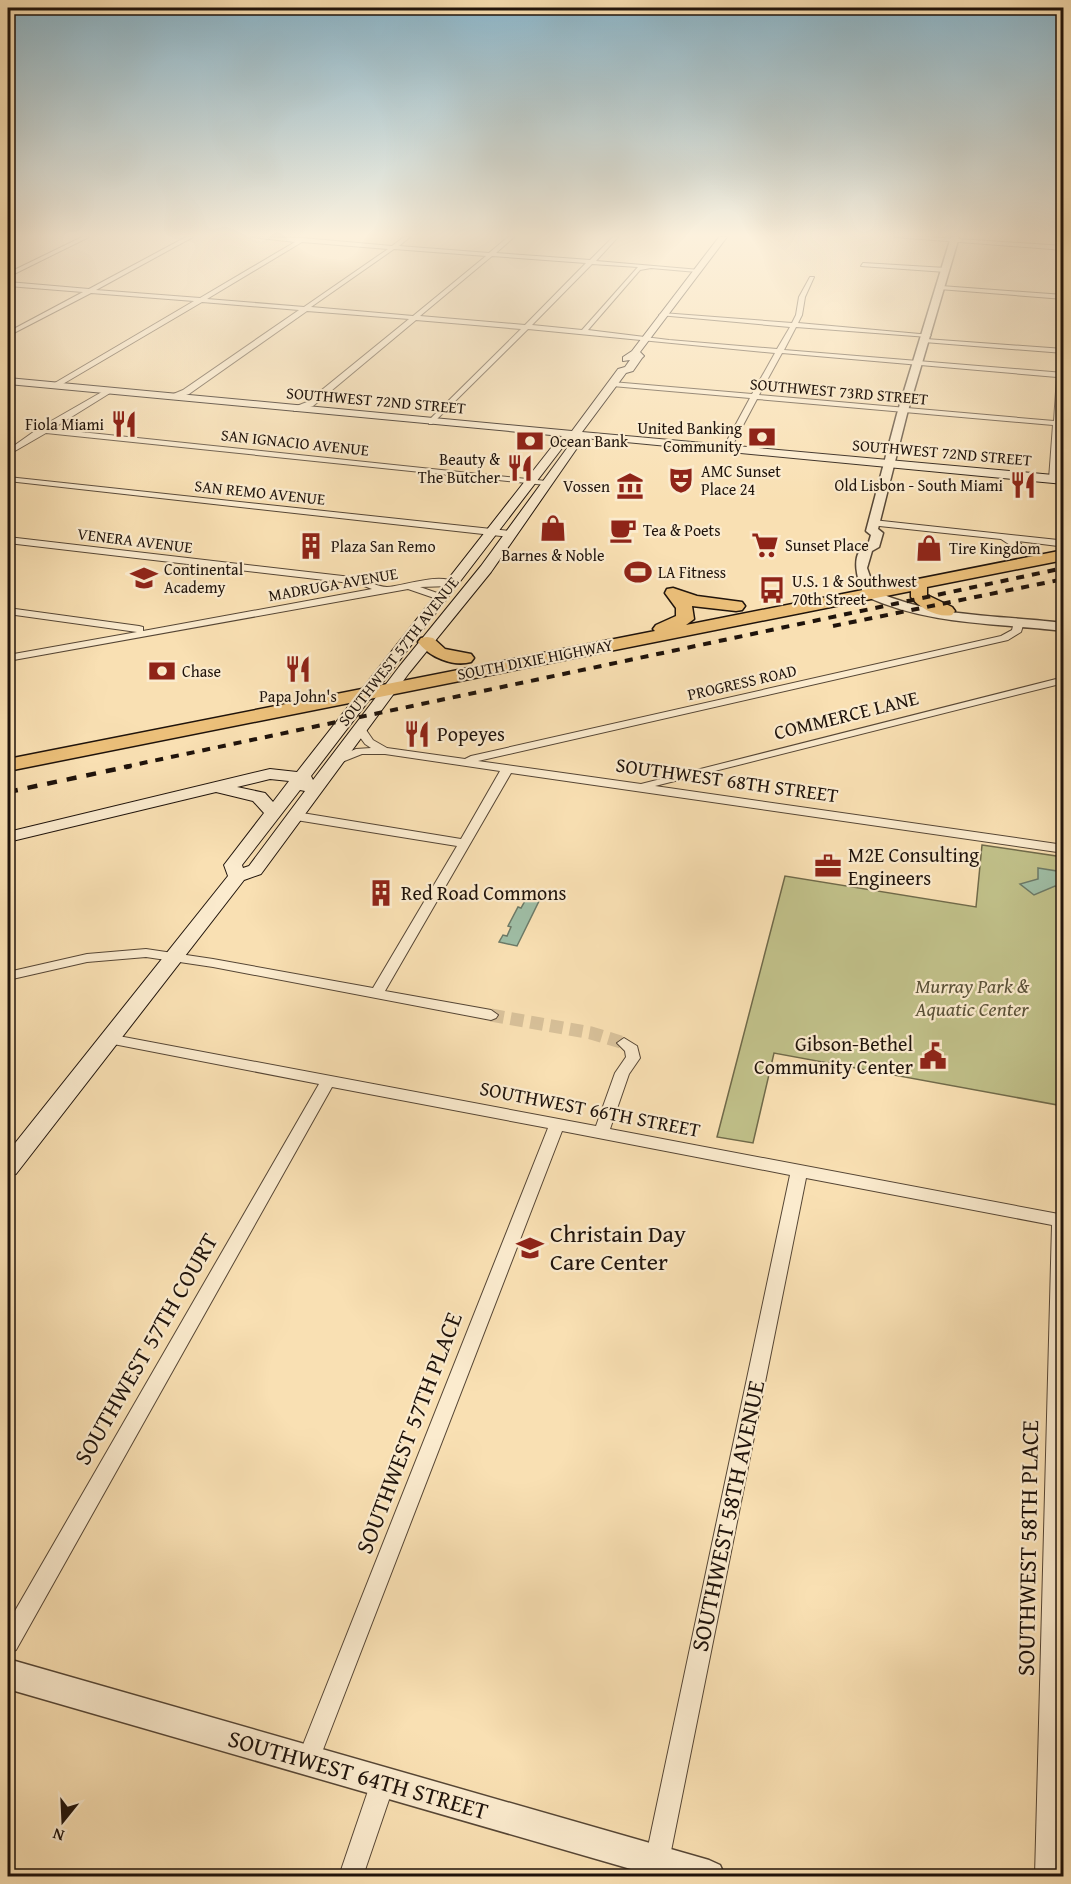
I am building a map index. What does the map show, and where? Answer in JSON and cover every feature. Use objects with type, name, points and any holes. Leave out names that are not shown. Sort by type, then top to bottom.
[{"type":"highway","name":"SOUTH DIXIE HIGHWAY","points":[[8,748],[385,682],[653,628],[872,588],[1022,550],[1062,547]]},
{"type":"highway","name":"SOUTH DIXIE HIGHWAY","points":[[685,615],[736,606],[919,583],[1062,547]]},
{"type":"highway","points":[[919,583],[919,597],[926,603],[946,611]]},
{"type":"highway","points":[[673,593],[694,601],[736,606]]},
{"type":"highway","points":[[653,628],[665,612],[673,593]]},
{"type":"highway","points":[[653,628],[663,628],[682,622],[685,608],[673,593]]},
{"type":"highway","name":"SOUTH DIXIE HIGHWAY","points":[[8,765],[366,693],[404,670],[653,628]]},
{"type":"highway","points":[[427,642],[439,653],[465,658]]},
{"type":"main road","name":"SOUTHWEST 57TH AVENUE","points":[[8,1168],[237,876],[255,870],[360,729],[385,682],[440,597],[564,438],[575,434],[622,371],[629,369],[639,356],[635,353],[655,325]]},
{"type":"main road","name":"SOUTHWEST 72ND STREET","points":[[8,381],[742,449],[800,457],[1058,479]]},
{"type":"main road","points":[[443,412],[447,418],[481,422],[499,427]]},
{"type":"main road","name":"SOUTHWEST 57TH AVENUE","points":[[404,670],[481,576],[579,439],[575,434]]},
{"type":"main road","points":[[451,583],[481,576]]},
{"type":"main road","points":[[451,583],[456,587],[457,605]]},
{"type":"main road","name":"SOUTHWEST 57TH AVENUE","points":[[237,876],[233,865],[366,693]]},
{"type":"main road","points":[[8,837],[270,774],[301,777],[305,780],[306,786],[279,822],[281,835]]},
{"type":"main road","points":[[210,788],[254,795],[267,803],[273,813]]},
{"type":"street","points":[[8,334],[25,325]]},
{"type":"street","points":[[52,385],[149,325]]},
{"type":"street","points":[[52,385],[158,325]]},
{"type":"street","points":[[181,396],[283,325]]},
{"type":"street","points":[[305,408],[406,325]]},
{"type":"street","points":[[493,325],[779,352],[1062,375],[1058,479]]},
{"type":"street","points":[[583,332],[589,325]]},
{"type":"street","points":[[727,448],[794,325],[1064,351]]},
{"type":"street","points":[[872,527],[903,410],[931,325]]},
{"type":"street","points":[[432,422],[529,327]]},
{"type":"street","name":"SOUTHWEST 73RD STREET","points":[[612,384],[1061,424]]},
{"type":"street","points":[[8,453],[107,390]]},
{"type":"street","name":"SAN IGNACIO AVENUE","points":[[42,430],[546,483]]},
{"type":"street","name":"SAN REMO AVENUE","points":[[8,481],[25,480],[510,534]]},
{"type":"street","points":[[872,527],[999,537],[1062,547]]},
{"type":"street","points":[[872,527],[877,533],[873,547],[867,549],[861,568],[872,588],[886,603],[947,617],[1019,622]]},
{"type":"street","points":[[999,537],[1013,542],[1022,550]]},
{"type":"street","name":"VENERA AVENUE","points":[[8,540],[360,581],[383,590]]},
{"type":"street","points":[[330,579],[341,588],[344,596]]},
{"type":"street","name":"MADRUGA AVENUE","points":[[8,658],[344,596],[434,582],[451,583]]},
{"type":"street","points":[[398,588],[425,591],[440,597]]},
{"type":"street","points":[[872,588],[910,602],[946,611],[1064,627]]},
{"type":"street","points":[[8,611],[153,631]]},
{"type":"street","points":[[87,622],[104,640]]},
{"type":"street","name":"PROGRESS ROAD","points":[[462,761],[1005,638],[1016,632],[1019,622]]},
{"type":"street","name":"COMMERCE LANE","points":[[639,787],[1064,680]]},
{"type":"street","points":[[360,729],[369,742],[385,751]]},
{"type":"street","name":"SOUTHWEST 68TH STREET","points":[[338,760],[360,752],[385,751],[1064,849]]},
{"type":"street","points":[[376,993],[508,768]]},
{"type":"street","points":[[296,816],[463,843]]},
{"type":"street","points":[[8,976],[54,964],[108,955],[146,953],[490,1015]]},
{"type":"street","name":"SOUTHWEST 66TH STREET","points":[[108,1039],[1062,1221]]},
{"type":"street","points":[[601,1133],[622,1073],[633,1059],[632,1048],[624,1043]]},
{"type":"street","name":"SOUTHWEST 57TH COURT","points":[[8,1642],[328,1081]]},
{"type":"street","name":"SOUTHWEST 57TH PLACE","points":[[308,1760],[557,1124]]},
{"type":"street","name":"SOUTHWEST 58TH AVENUE","points":[[657,1861],[799,1170]]},
{"type":"street","name":"SOUTHWEST 58TH PLACE","points":[[1047,1876],[1062,1221]]},
{"type":"street","name":"SOUTHWEST 64TH STREET","points":[[8,1674],[709,1876]]},
{"type":"street","points":[[351,1876],[383,1782]]},
{"type":"green space","name":"Murray Park & Aquatic Center","points":[[982,845],[1063,857],[1063,1106],[774,1053],[753,1143],[717,1137],[785,876],[976,907]]},
{"type":"shaded area","points":[[1038,868],[1063,872],[1063,889],[1055,886],[1034,895],[1020,884],[1038,879]]},
{"type":"shaded area","points":[[525,892],[542,895],[517,946],[499,942],[503,935],[507,936],[511,927],[508,926],[518,907],[521,908],[526,899],[522,897]]},
{"type":"tunnel","points":[[491,1015],[591,1033],[624,1043]]},
{"type":"railway","points":[[124,767],[1064,568]]},
{"type":"railway","points":[[833,626],[1064,579]]},
{"type":"railway","points":[[8,792],[131,766]]},
{"type":"place","name":"Fiola Miami","points":[[124,424]]},
{"type":"place","name":"United Banking Community","points":[[762,437]]},
{"type":"place","name":"Ocean Bank","points":[[530,441]]},
{"type":"place","name":"Beauty & The Butcher","points":[[520,468]]},
{"type":"place","name":"AMC Sunset Place 24","points":[[681,480]]},
{"type":"place","name":"Old Lisbon - South Miami","points":[[1023,485]]},
{"type":"place","name":"Vossen","points":[[630,486]]},
{"type":"place","name":"Barnes & Noble","points":[[553,528]]},
{"type":"place","name":"Tea & Poets","points":[[623,530]]},
{"type":"place","name":"Sunset Place","points":[[765,545]]},
{"type":"place","name":"Plaza San Remo","points":[[311,546]]},
{"type":"place","name":"Tire Kingdom","points":[[929,548]]},
{"type":"place","name":"LA Fitness","points":[[638,572]]},
{"type":"place","name":"Continental Academy","points":[[144,578]]},
{"type":"place","name":"U.S. 1 & Southwest 70th Street","points":[[772,590]]},
{"type":"place","name":"Papa John's","points":[[298,669]]},
{"type":"place","name":"Chase","points":[[162,671]]},
{"type":"place","name":"Popeyes","points":[[417,734]]},
{"type":"place","name":"M2E Consulting Engineers","points":[[828,866]]},
{"type":"place","name":"Red Road Commons","points":[[381,893]]},
{"type":"place","name":"Gibson-Bethel Community Center","points":[[933,1056]]},
{"type":"place","name":"Christain Day Care Center","points":[[530,1248]]}]
